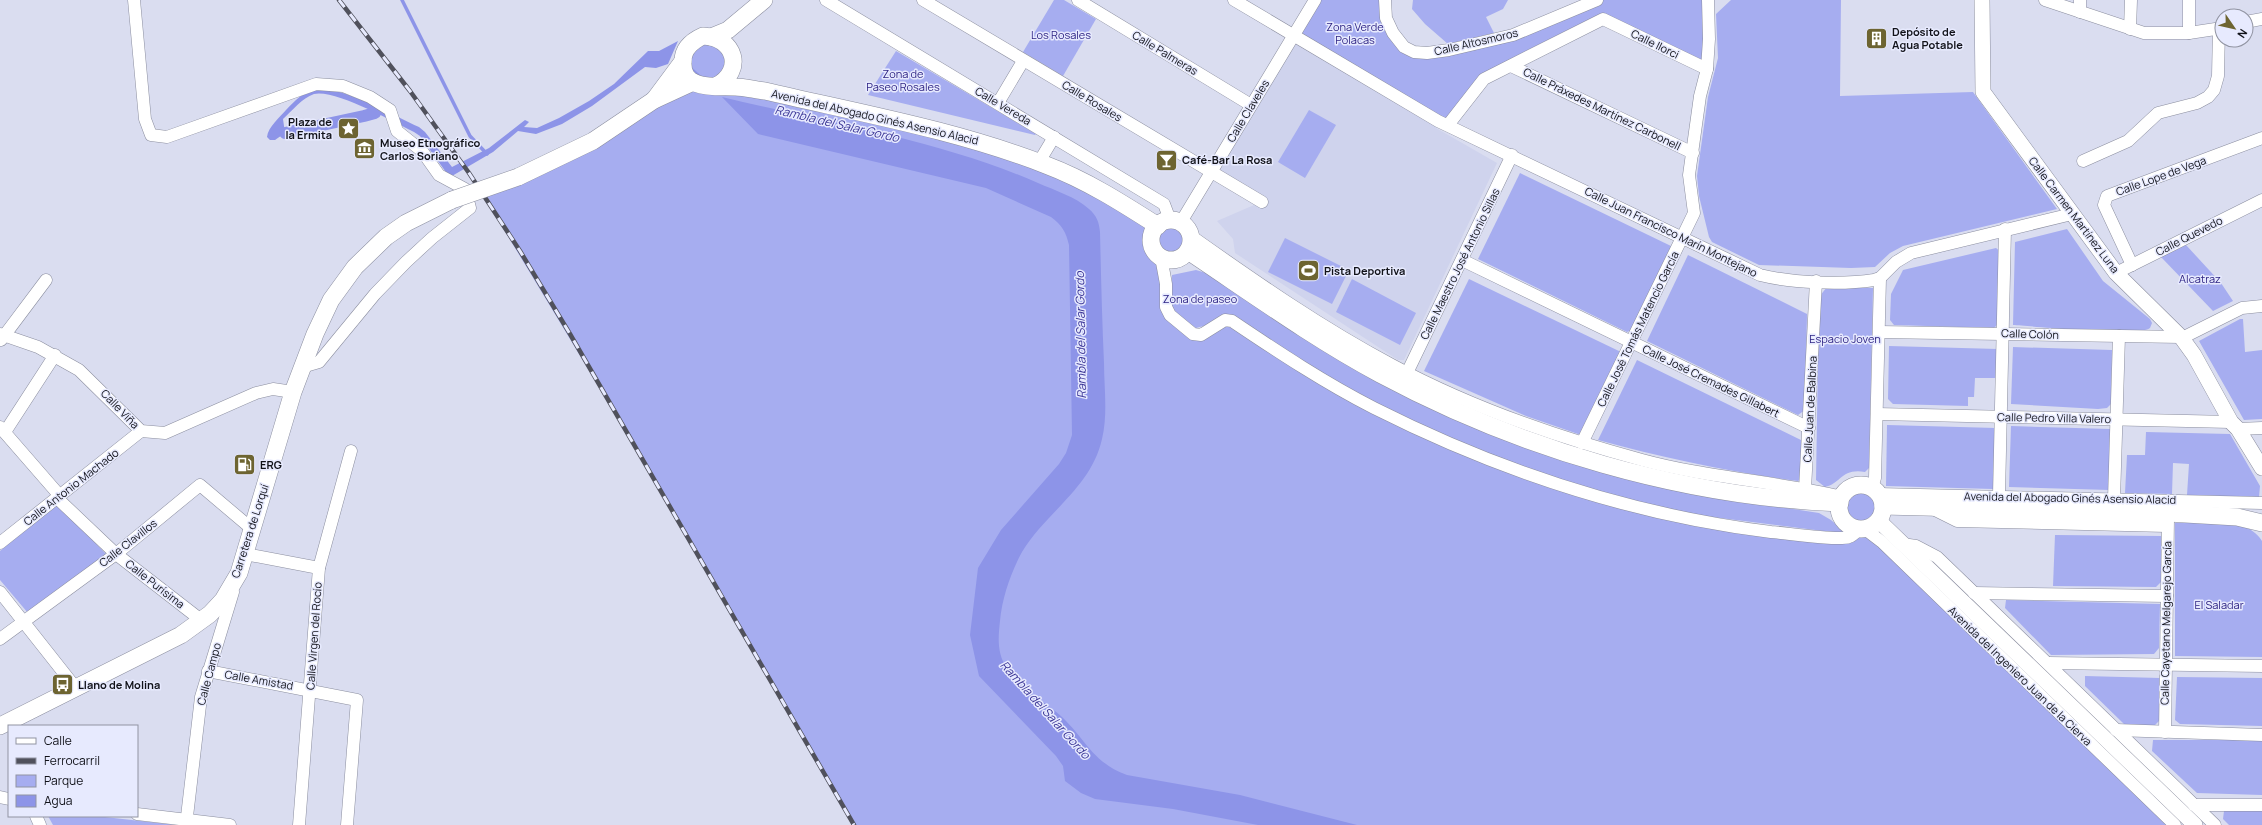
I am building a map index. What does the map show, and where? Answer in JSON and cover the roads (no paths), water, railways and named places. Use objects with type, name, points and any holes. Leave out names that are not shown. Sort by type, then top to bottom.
[{"type":"main road","points":[[711,37],[728,30],[764,0]]},
{"type":"main road","points":[[716,86],[728,77],[735,34],[743,19]]},
{"type":"main road","points":[[654,100],[683,61],[688,46],[694,40],[703,36],[711,37],[726,44],[741,75],[765,91]]},
{"type":"main road","points":[[683,61],[684,69],[693,82],[704,86],[765,91]]},
{"type":"main road","points":[[654,100],[693,82]]},
{"type":"main road","name":"Avenida del Abogado Ginés Asensio Alacid","points":[[765,91],[968,139],[1039,162],[1169,223]]},
{"type":"main road","name":"Carretera de Lorquí","points":[[0,726],[181,635],[201,620],[223,600],[239,573],[293,392],[302,367],[331,300],[355,267],[386,237],[406,223],[452,200],[518,177],[594,141],[654,100]]},
{"type":"main road","points":[[1169,223],[1189,230],[1190,243],[1177,258],[1167,259],[1161,257],[1153,248],[1152,236],[1169,223]]},
{"type":"main road","points":[[1190,243],[1320,338],[1358,361],[1454,410],[1511,433],[1596,461],[1674,481],[1773,498],[1841,500]]},
{"type":"main road","points":[[1865,486],[1872,511],[1850,526],[1844,520],[1840,512],[1841,500],[1852,488],[1865,486]]},
{"type":"main road","name":"Avenida del Abogado Ginés Asensio Alacid","points":[[1872,511],[1930,507],[2168,520],[2237,517],[2262,523]]},
{"type":"street","points":[[134,0],[145,119],[151,135],[167,137],[316,84],[344,86],[370,97],[390,110],[396,131],[422,150],[439,175],[464,189],[470,208],[432,238],[406,262],[375,294],[319,362],[302,367]]},
{"type":"street","name":"Calle Vereda","points":[[826,0],[1164,204],[1169,223]]},
{"type":"street","name":"Calle Rosales","points":[[923,0],[1262,202]]},
{"type":"street","name":"Calle Palmeras","points":[[1078,0],[1095,4],[1251,105]]},
{"type":"street","name":"Calle Juan Francisco Marín Montejano","points":[[1234,0],[1293,36],[1448,125],[1684,237],[1760,275],[1777,279],[1816,281],[1864,282],[1880,278]]},
{"type":"street","name":"Calle Claveles","points":[[1169,223],[1211,172],[1315,0]]},
{"type":"street","name":"Calle Altosmoros","points":[[1385,0],[1386,18],[1393,33],[1404,47],[1414,52],[1427,53],[1449,50],[1513,35],[1597,0]]},
{"type":"street","name":"Calle José Tomás Matencio García","points":[[1582,443],[1694,214],[1689,175],[1700,96],[1707,69],[1709,39],[1708,0]]},
{"type":"street","name":"Calle Carmen Martínez Luna","points":[[1982,0],[1983,92],[2116,273],[2181,338],[2194,355],[2235,426],[2262,468]]},
{"type":"street","points":[[2045,0],[2080,6],[2130,29],[2144,33],[2189,33],[2214,29]]},
{"type":"street","points":[[2130,29],[2131,0]]},
{"type":"street","points":[[2189,0],[2189,33]]},
{"type":"street","name":"Calle Ilorci","points":[[1511,66],[1603,19],[1707,69]]},
{"type":"street","points":[[2082,161],[2128,141],[2158,113],[2197,103],[2208,97],[2214,90],[2218,76],[2220,48]]},
{"type":"street","points":[[998,103],[1024,61]]},
{"type":"street","points":[[1448,125],[1484,79],[1511,66]]},
{"type":"street","name":"Calle Práxedes Martínez Carbonell","points":[[1511,66],[1692,153]]},
{"type":"street","points":[[1039,162],[1054,137]]},
{"type":"street","name":"Calle Lope de Vega","points":[[2132,265],[2104,205],[2107,196],[2262,138]]},
{"type":"street","name":"Calle Maestro José Antonio Sillas","points":[[1407,373],[1512,155]]},
{"type":"street","name":"Calle Quevedo","points":[[2116,273],[2262,200]]},
{"type":"street","points":[[1872,511],[1875,478],[1880,278],[1896,262],[1911,253],[2072,214]]},
{"type":"street","points":[[1999,496],[2005,229]]},
{"type":"street","points":[[1190,243],[1314,320],[1407,373],[1511,418],[1582,443],[1671,467],[1805,488],[1841,500]]},
{"type":"street","name":"Avenida del Abogado Ginés Asensio Alacid","points":[[1161,257],[1166,284],[1166,307],[1170,315],[1193,334],[1201,335],[1225,320],[1232,321],[1293,362],[1373,408],[1437,439],[1503,466],[1591,494],[1689,519],[1750,529],[1846,538],[1872,511],[1999,496],[2262,503]]},
{"type":"street","name":"Calle José Cremades Gillabert","points":[[1462,260],[1809,428]]},
{"type":"street","points":[[1,337],[46,280]]},
{"type":"street","name":"Calle Juan de Balbina","points":[[1805,488],[1816,281]]},
{"type":"street","name":"Calle Colón","points":[[1879,332],[2003,333],[2181,338],[2242,308],[2262,306]]},
{"type":"street","points":[[2114,499],[2118,336]]},
{"type":"street","name":"Calle Viña","points":[[1,337],[55,355],[92,380],[141,431],[165,433],[256,393],[272,389],[293,392]]},
{"type":"street","points":[[2,430],[55,355]]},
{"type":"street","name":"Calle Pedro Villa Valero","points":[[1877,414],[2117,420],[2262,428]]},
{"type":"street","name":"Calle Purísima","points":[[2,430],[58,497],[116,554],[201,620]]},
{"type":"street","name":"Calle Antonio Machado","points":[[2,537],[58,497],[141,431]]},
{"type":"street","name":"Calle Virgen del Rocío","points":[[299,825],[311,690],[319,568],[351,451]]},
{"type":"street","name":"Calle Clavillos","points":[[0,639],[116,554],[200,485],[252,528]]},
{"type":"street","name":"Avenida del Ingeniero Juan de la Cierva","points":[[1872,511],[1902,544],[2195,825]]},
{"type":"street","name":"Avenida del Ingeniero Juan de la Cierva","points":[[1872,511],[1882,542],[2175,825]]},
{"type":"street","name":"Calle Cayetano Melgarejo García","points":[[2165,732],[2168,520]]},
{"type":"street","name":"Avenida del Ingeniero Juan de la Cierva","points":[[1902,544],[1932,553],[2215,825]]},
{"type":"street","points":[[245,554],[319,568]]},
{"type":"street","name":"Calle Campo","points":[[186,822],[201,697],[239,573]]},
{"type":"street","points":[[0,592],[75,687]]},
{"type":"street","points":[[1974,593],[2167,596]]},
{"type":"street","points":[[2048,663],[2166,666],[2262,666]]},
{"type":"street","name":"Calle Amistad","points":[[208,671],[357,700],[347,825]]},
{"type":"street","points":[[2116,730],[2262,735]]},
{"type":"street","points":[[2194,805],[2262,805]]},
{"type":"street","points":[[138,814],[186,822],[230,825]]},
{"type":"water","points":[[678,41],[668,64],[656,68],[645,67],[592,106],[562,124],[536,134],[518,131],[493,152],[452,176],[448,175],[420,136],[379,114],[336,96],[314,94],[305,98],[283,119],[285,133],[275,140],[270,140],[267,137],[275,122],[300,97],[311,90],[326,89],[353,96],[368,102],[419,127],[425,132],[452,167],[489,148],[525,120],[529,122],[524,127],[537,128],[559,118],[589,101],[614,84],[648,51],[659,51]]},
{"type":"water","points":[[722,97],[882,133],[962,155],[1001,168],[1065,194],[1084,205],[1094,214],[1099,225],[1100,232],[1105,401],[1104,430],[1096,456],[1088,472],[1067,499],[1032,538],[1022,552],[1014,568],[1005,594],[1001,612],[999,646],[1001,657],[1007,669],[1017,681],[1065,720],[1095,755],[1114,769],[1127,775],[1240,795],[1357,825],[1258,825],[1173,809],[1095,799],[1081,793],[1065,781],[1063,766],[1056,756],[979,676],[970,635],[978,568],[1001,530],[1059,464],[1066,453],[1072,435],[1069,245],[1065,233],[1061,226],[1051,217],[986,188],[758,134]]},
{"type":"waterway","name":"Rambla del Salar Gordo","points":[[402,0],[470,136],[487,154]]},
{"type":"waterway","name":"Rambla del Salar Gordo","points":[[691,69],[701,78]]},
{"type":"waterway","points":[[285,133],[364,116],[375,113],[376,110]]},
{"type":"railway","points":[[339,0],[410,91],[469,173],[520,251],[570,334],[854,825]]},
{"type":"place","name":"Depósito de Agua Potable","points":[[1876,38]]},
{"type":"place","name":"Plaza de la Ermita","points":[[348,128]]},
{"type":"place","name":"Museo Etnográfico Carlos Soriano","points":[[365,149]]},
{"type":"place","name":"Café-Bar La Rosa","points":[[1167,160]]},
{"type":"place","name":"Pista Deportiva","points":[[1308,271]]},
{"type":"place","name":"ERG","points":[[244,465]]},
{"type":"place","name":"Llano de Molina","points":[[62,685]]},
{"type":"park label","name":"Zona Verde Polacas","points":[[1355,33]]},
{"type":"park label","name":"Los Rosales","points":[[1061,35]]},
{"type":"park label","name":"Zona de Paseo Rosales","points":[[903,80]]},
{"type":"park label","name":"Alcatraz","points":[[2200,279]]},
{"type":"park label","name":"Zona de paseo","points":[[1200,299]]},
{"type":"park label","name":"Espacio Joven","points":[[1845,339]]},
{"type":"park label","name":"El Saladar","points":[[2219,605]]}]
